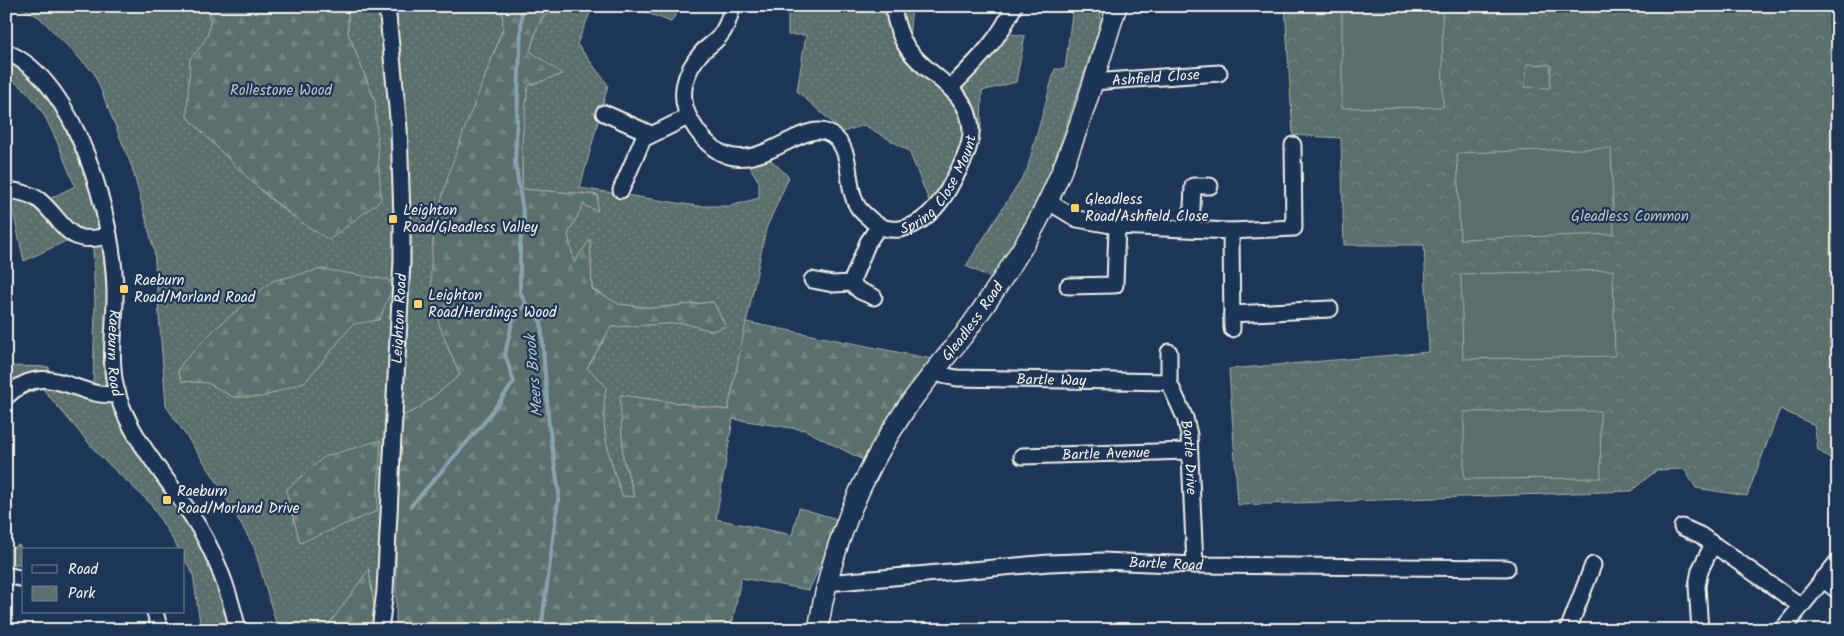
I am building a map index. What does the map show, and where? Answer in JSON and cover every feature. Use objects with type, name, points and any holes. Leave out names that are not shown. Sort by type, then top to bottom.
[{"type":"main road","name":"Gleadless Road","points":[[818,630],[827,582],[846,523],[882,447],[903,412],[992,296],[1049,202],[1064,169],[1117,6]]},
{"type":"street","name":"Leighton Road","points":[[380,630],[385,592],[402,253],[402,189],[399,128],[387,6]]},
{"type":"street","name":"Spring Close Mount","points":[[732,6],[727,25],[720,37],[703,52],[684,78],[684,96],[688,117],[707,144],[731,156],[744,157],[771,151],[813,130],[823,130],[833,135],[840,142],[846,154],[850,184],[858,207],[879,226],[891,229],[904,228],[917,222],[941,202],[969,144],[971,131],[968,116],[951,87],[908,50],[895,20],[893,6]]},
{"type":"street","points":[[951,87],[997,37],[1014,6]]},
{"type":"street","name":"Raeburn Road","points":[[6,52],[44,78],[66,111],[95,179],[109,235],[115,289],[113,361],[118,394],[140,444],[195,520],[216,562],[238,630]]},
{"type":"street","name":"Ashfield Close","points":[[1092,82],[1219,73]]},
{"type":"street","points":[[604,113],[651,134]]},
{"type":"street","points":[[621,190],[643,139],[688,117]]},
{"type":"street","points":[[1049,202],[1077,219],[1117,226],[1231,232],[1294,228],[1293,145]]},
{"type":"street","points":[[1191,229],[1193,186],[1210,186]]},
{"type":"street","points":[[6,190],[28,193],[40,201],[59,224],[76,236],[91,240],[109,235]]},
{"type":"street","points":[[850,283],[864,251],[879,226]]},
{"type":"street","points":[[1068,286],[1115,285],[1117,226]]},
{"type":"street","points":[[1231,232],[1232,322],[1330,310]]},
{"type":"street","points":[[812,280],[833,284],[850,283],[860,292],[874,298]]},
{"type":"street","name":"Bartle Drive","points":[[1169,352],[1169,382],[1185,418],[1190,451],[1195,565]]},
{"type":"street","name":"Bartle Way","points":[[934,370],[942,375],[958,378],[1169,382]]},
{"type":"street","points":[[6,396],[23,384],[40,380],[70,384],[92,393],[108,396],[118,394]]},
{"type":"street","name":"Bartle Avenue","points":[[1022,456],[1190,451]]},
{"type":"street","points":[[1682,527],[1713,544],[1801,606]]},
{"type":"street","points":[[1700,630],[1697,586],[1700,570],[1713,544]]},
{"type":"street","name":"Bartle Road","points":[[827,582],[1049,563],[1102,561],[1195,565],[1506,568]]},
{"type":"street","points":[[1782,630],[1838,561]]},
{"type":"street","points":[[1568,630],[1593,566]]},
{"type":"street","points":[[6,575],[22,579]]},
{"type":"street","points":[[1822,579],[1838,591]]},
{"type":"street","points":[[156,614],[160,630]]},
{"type":"green space","points":[[18,6],[209,6],[210,22],[205,41],[190,59],[204,134],[265,194],[301,224],[375,101],[348,33],[348,6],[502,6],[503,28],[454,161],[433,234],[445,341],[460,375],[418,409],[402,416],[409,289],[395,282],[376,623],[369,570],[325,630],[278,630],[254,547],[214,477],[166,406],[154,250],[132,167],[94,73],[39,17]],"holes":[[[395,281],[353,324],[306,381],[233,397],[208,383]]]},
{"type":"green space","name":"Rollestone Wood","points":[[209,6],[348,6],[348,33],[375,101],[381,200],[329,240],[290,214],[272,199],[237,167],[187,116],[190,59],[205,41],[210,22]]},
{"type":"green space","points":[[502,6],[562,6],[548,11],[540,23],[530,51],[562,74],[528,86],[522,142],[522,189],[598,195],[597,211],[583,205],[568,234],[574,263],[590,239],[592,289],[619,304],[653,308],[713,302],[726,326],[712,331],[683,323],[611,327],[587,368],[606,386],[604,417],[606,442],[622,496],[635,497],[623,458],[620,395],[728,410],[746,322],[937,360],[865,461],[805,430],[733,419],[716,519],[792,535],[799,508],[841,520],[809,590],[741,578],[731,630],[510,630],[510,619],[476,625],[466,630],[396,630],[396,521],[402,416],[418,409],[460,375],[436,314],[432,292],[431,260],[435,227],[443,193],[466,124],[503,28]]},
{"type":"green space","points":[[558,6],[593,6],[577,44],[608,85],[580,188],[697,206],[730,206],[759,198],[759,182],[748,164],[771,160],[789,177],[766,229],[728,410],[621,395],[623,458],[635,498],[622,496],[609,455],[604,417],[606,386],[587,368],[611,327],[683,323],[712,331],[725,326],[713,302],[653,308],[619,304],[592,289],[590,240],[574,263],[568,234],[583,204],[597,211],[598,195],[522,189],[522,142],[530,51],[540,19]]},
{"type":"green space","points":[[608,6],[681,6],[671,22],[642,11]]},
{"type":"green space","points":[[788,6],[912,6],[909,40],[955,91],[1012,34],[1025,36],[1016,82],[982,91],[981,131],[930,203],[909,151],[864,125],[843,132],[797,91],[806,35],[788,35]]},
{"type":"green space","points":[[1073,6],[1101,6],[1100,26],[1033,223],[996,280],[966,266],[1027,170],[1055,69],[1065,69]]},
{"type":"green space","name":"Gleadless Common","points":[[1285,6],[1838,6],[1838,464],[1818,450],[1814,425],[1780,409],[1747,496],[1696,488],[1684,469],[1657,470],[1631,491],[1238,505],[1229,369],[1429,352],[1424,245],[1344,245],[1341,138],[1293,135]]},
{"type":"green space","points":[[1342,6],[1442,6],[1443,107],[1342,108]]},
{"type":"green space","points":[[6,61],[19,66],[35,79],[59,111],[79,156],[94,205],[103,249],[115,408],[185,514],[213,567],[236,630],[201,630],[193,574],[185,560],[185,548],[178,548],[151,504],[99,455],[42,388],[6,401],[6,366],[49,367],[50,389],[68,393],[93,388],[95,304],[93,247],[64,242],[24,261],[10,198],[49,199],[75,186],[49,124],[40,109],[19,85],[6,78]]},
{"type":"green space","points":[[1527,64],[1551,65],[1550,88],[1525,87]]},
{"type":"green space","points":[[1611,148],[1614,234],[1460,239],[1457,153]]},
{"type":"green space","points":[[322,269],[395,281],[379,320],[353,324],[306,381],[263,397],[233,397],[208,383],[182,381],[178,372],[182,363],[215,329],[272,281]]},
{"type":"green space","points":[[1613,270],[1615,356],[1463,359],[1461,274]]},
{"type":"green space","points":[[1600,411],[1601,478],[1464,479],[1464,412]]},
{"type":"green space","points":[[381,440],[377,511],[300,543],[286,490],[324,457]]},
{"type":"green space","points":[[19,545],[22,550],[22,563],[6,566],[6,550]]},
{"type":"green space","points":[[369,569],[376,623],[373,630],[325,630]]},
{"type":"green space","points":[[511,618],[510,630],[466,630],[476,625]]},
{"type":"waterway","name":"Meers Brook","points":[[522,6],[515,162],[524,218],[520,244],[520,292],[526,304],[541,322],[549,426],[559,493],[541,630]]},
{"type":"waterway","points":[[411,506],[482,425],[514,382],[505,354],[513,319],[526,304]]},
{"type":"place","name":"Gleadless Road/Ashfield Close","points":[[1075,208]]},
{"type":"place","name":"Leighton Road/Gleadless Valley","points":[[393,219]]},
{"type":"place","name":"Raeburn Road/Morland Road","points":[[124,289]]},
{"type":"place","name":"Leighton Road/Herdings Wood","points":[[418,304]]},
{"type":"place","name":"Raeburn Road/Morland Drive","points":[[167,500]]}]
